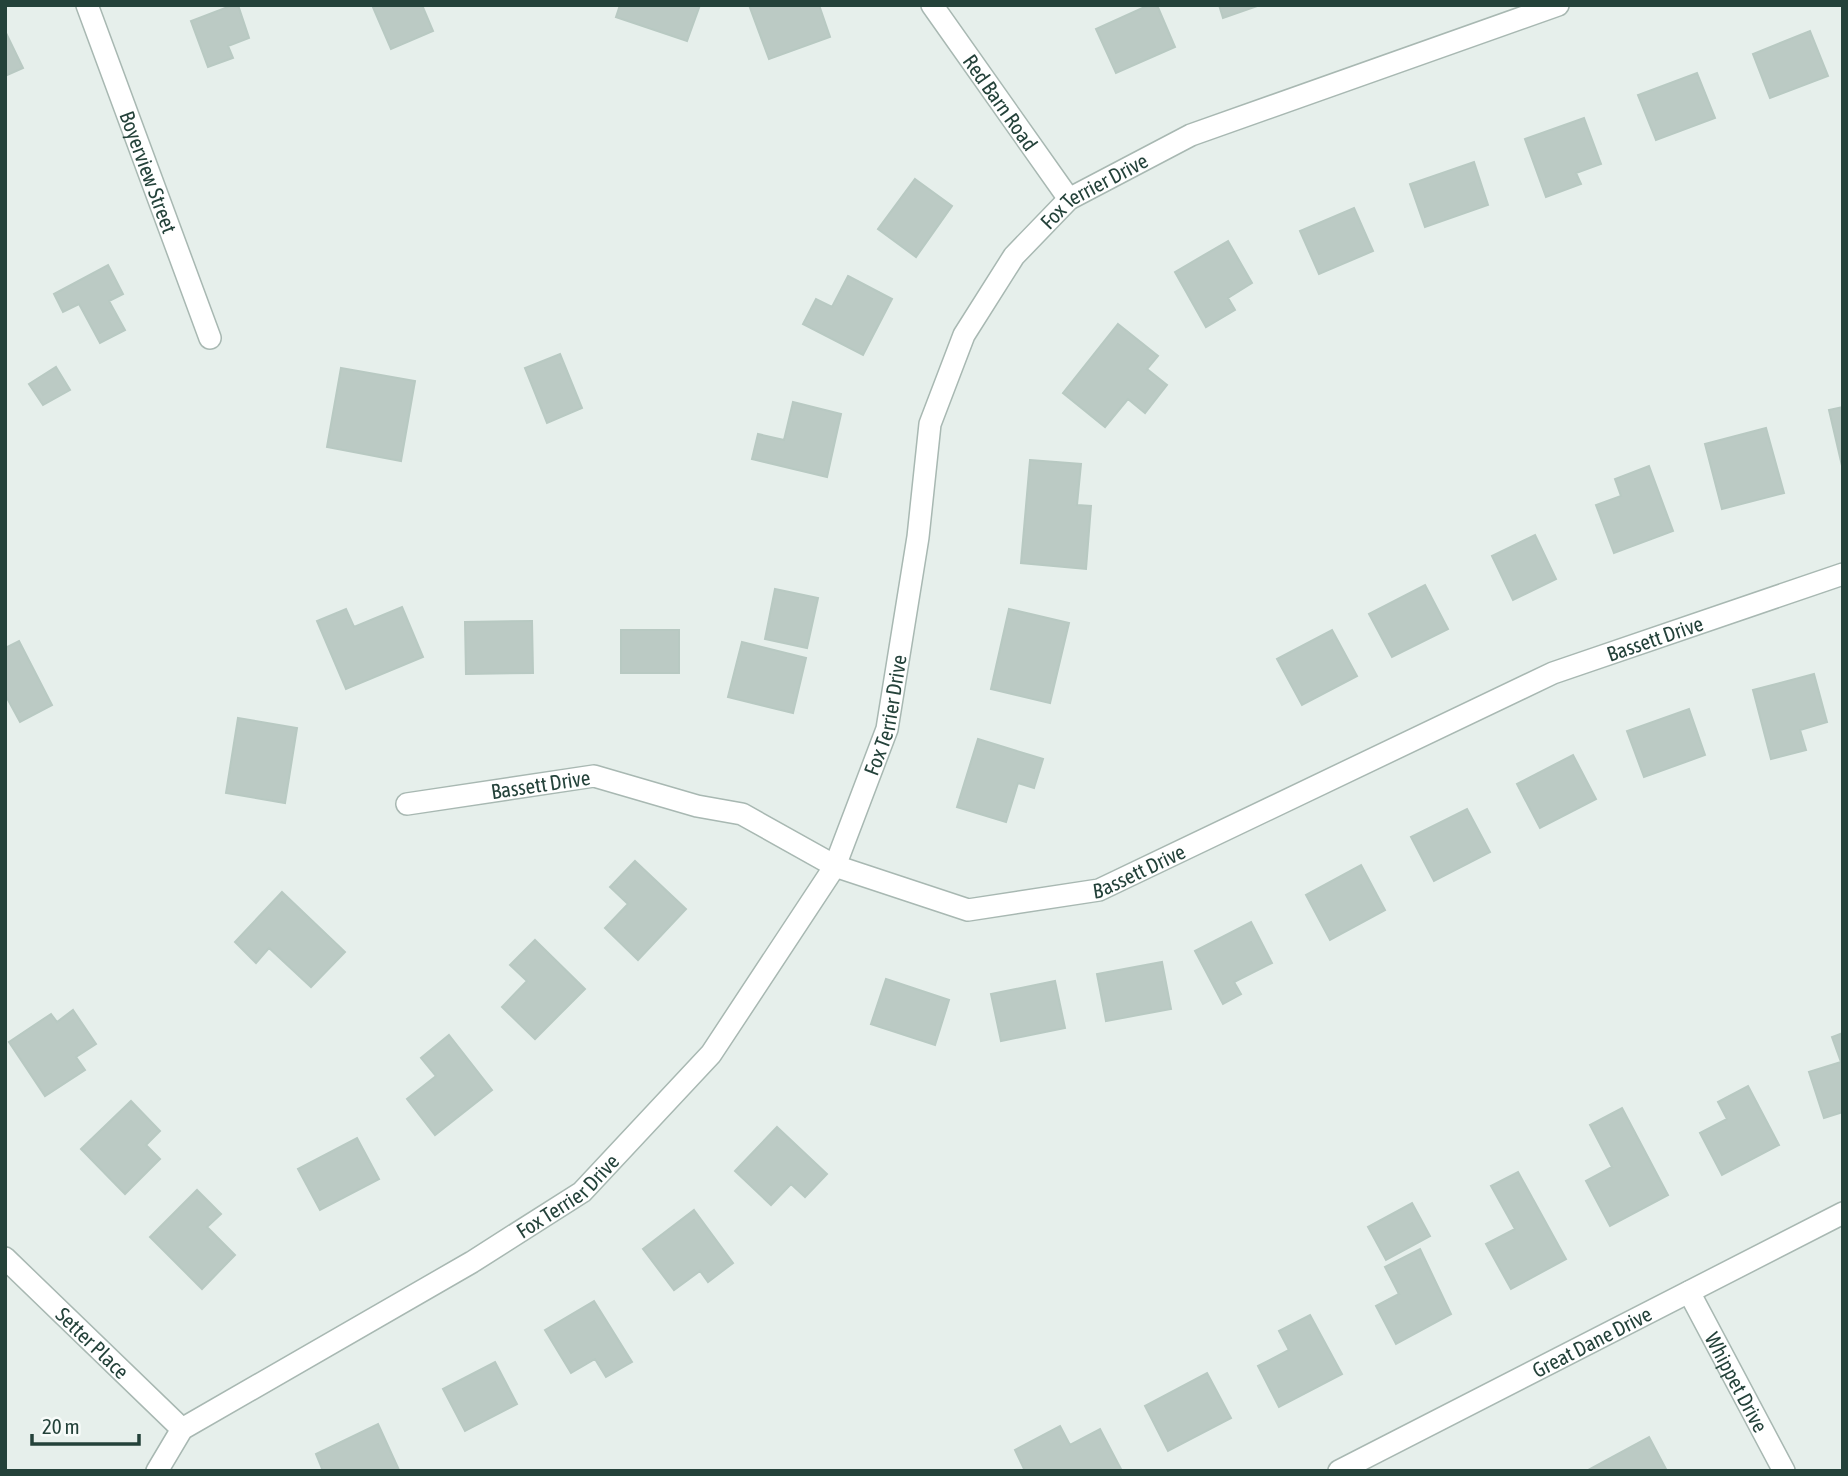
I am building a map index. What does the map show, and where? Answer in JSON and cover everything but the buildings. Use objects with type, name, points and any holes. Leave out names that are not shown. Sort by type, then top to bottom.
[{"type":"street","name":"Boyerview Street","points":[[88,5],[210,338]]},
{"type":"street","name":"Red Barn Road","points":[[932,5],[1069,200]]},
{"type":"street","name":"Fox Terrier Drive","points":[[156,1471],[182,1429],[472,1262],[582,1192],[711,1054],[835,866],[887,729],[918,537],[930,424],[964,335],[1014,256],[1069,200],[1191,135],[1558,5]]},
{"type":"street","name":"Bassett Drive","points":[[407,804],[594,776],[697,806],[742,814],[835,866],[968,910],[1099,890],[1553,673],[1843,574]]},
{"type":"street","name":"Great Dane Drive","points":[[1339,1471],[1843,1213]]},
{"type":"street","name":"Setter Place","points":[[5,1258],[182,1429]]},
{"type":"street","name":"Whippet Drive","points":[[1689,1292],[1784,1471]]}]
